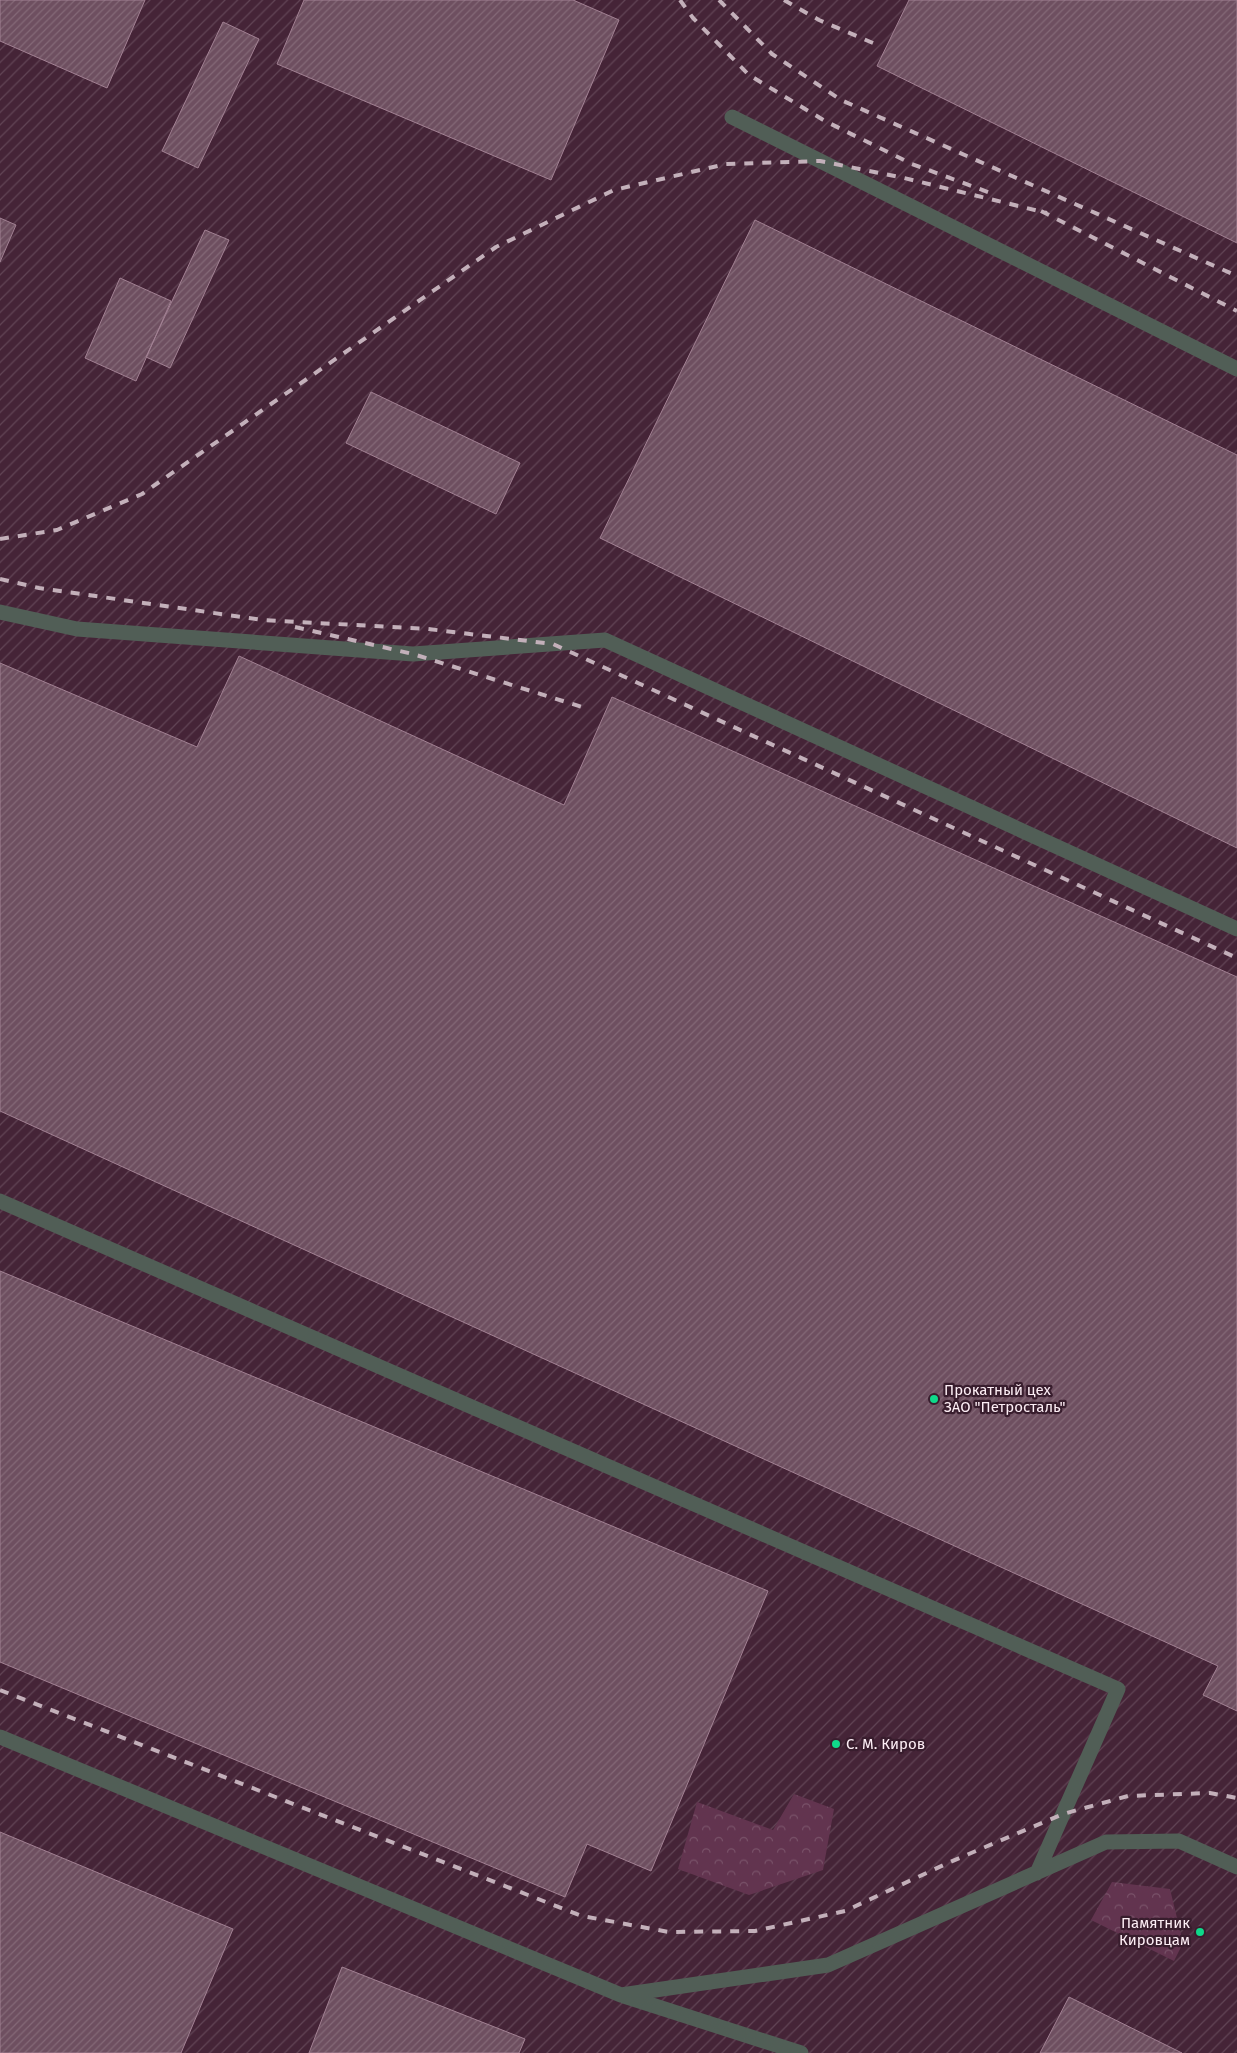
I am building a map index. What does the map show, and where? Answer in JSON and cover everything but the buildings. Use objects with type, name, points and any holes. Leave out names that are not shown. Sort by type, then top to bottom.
[{"type":"lane","points":[[732,117],[1237,369]]},
{"type":"lane","points":[[0,612],[77,629],[413,654],[605,640],[1237,929]]},
{"type":"lane","points":[[0,1201],[1118,1689],[1037,1873]]},
{"type":"lane","points":[[0,1737],[621,1995],[801,2053]]},
{"type":"lane","points":[[621,1995],[828,1965],[1106,1842],[1179,1841],[1237,1867]]},
{"type":"shaded area","points":[[0,0],[1237,0],[1237,2053],[0,2053]]},
{"type":"green space","points":[[794,1794],[834,1809],[823,1870],[749,1895],[678,1869],[697,1802],[773,1830]]},
{"type":"green space","points":[[1112,1882],[1170,1889],[1183,1943],[1174,1961],[1091,1920]]},
{"type":"railway","points":[[680,0],[693,18],[749,75],[825,121],[912,164],[996,195]]},
{"type":"railway","points":[[719,0],[772,54],[841,100],[1237,276]]},
{"type":"railway","points":[[784,0],[819,20],[880,46]]},
{"type":"railway","points":[[0,539],[57,530],[142,494],[496,247],[614,190],[726,164],[820,161],[904,178],[1047,213]]},
{"type":"railway","points":[[1041,211],[1237,311]]},
{"type":"railway","points":[[0,579],[39,588],[263,620],[428,629],[553,644],[1237,958]]},
{"type":"railway","points":[[295,627],[413,654],[582,707]]},
{"type":"railway","points":[[0,1690],[582,1916],[669,1932],[755,1931],[845,1911],[950,1862],[1063,1814],[1128,1796],[1210,1793],[1237,1798]]},
{"type":"place","name":"Прокатный цех ЗАО \"Петросталь\"","points":[[934,1399]]},
{"type":"place","name":"С. М. Киров","points":[[836,1744]]},
{"type":"place","name":"Памятник Кировцам","points":[[1200,1932]]}]
